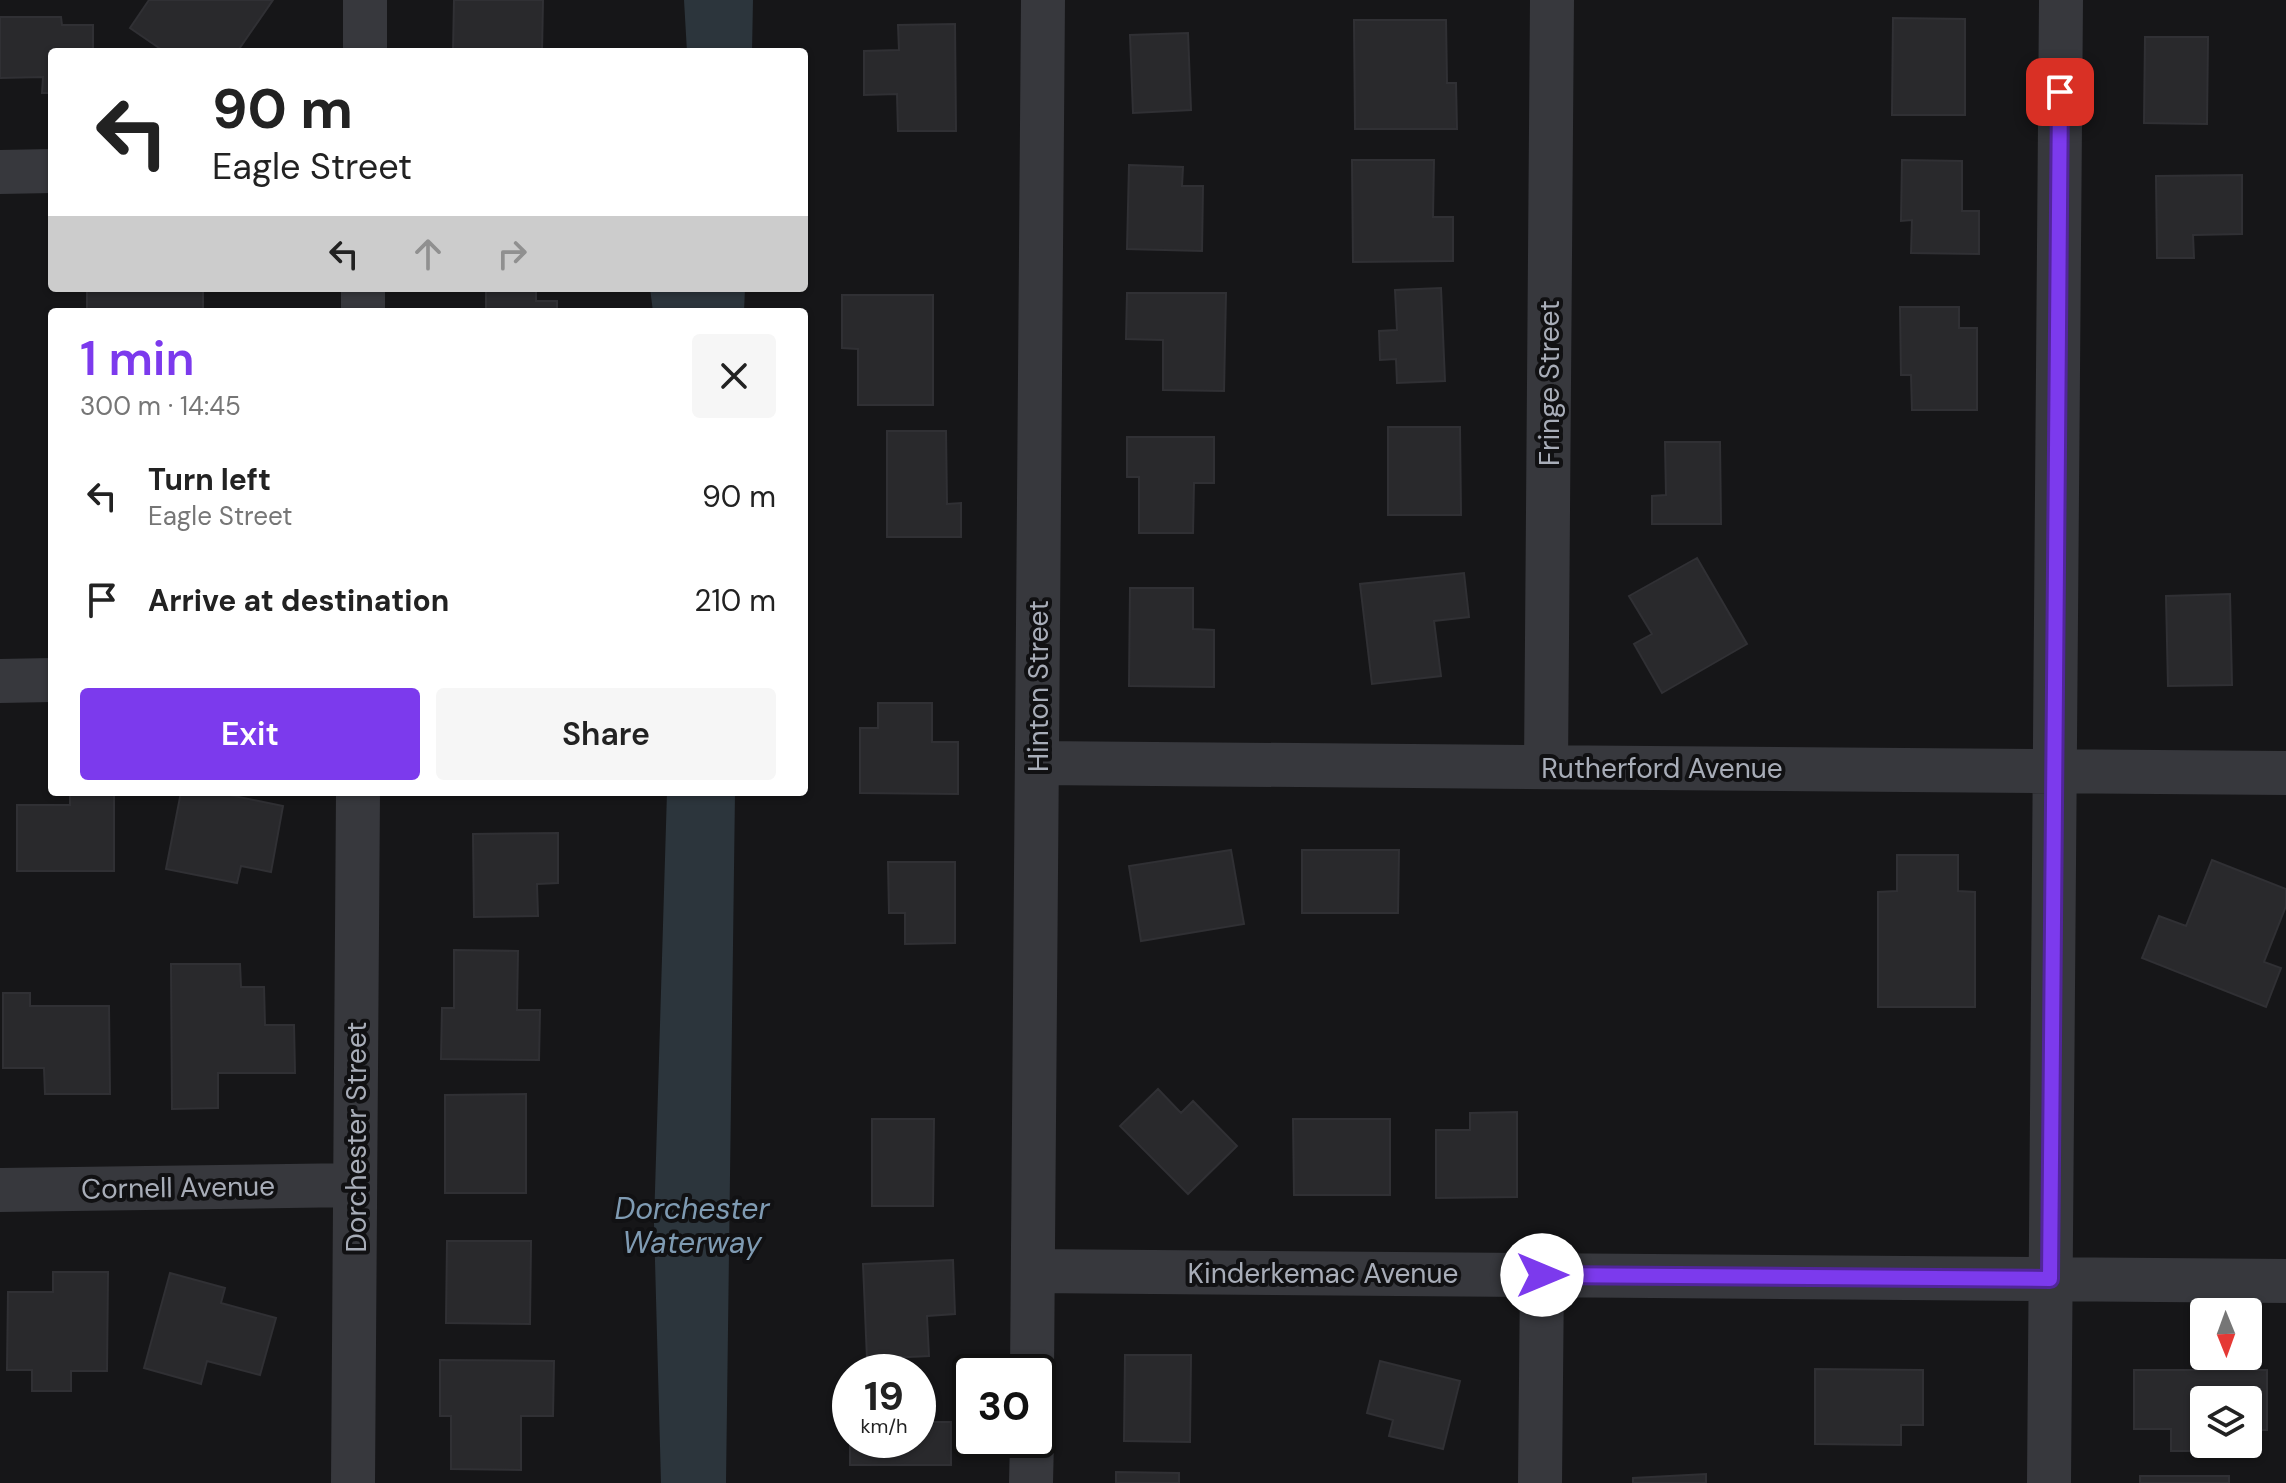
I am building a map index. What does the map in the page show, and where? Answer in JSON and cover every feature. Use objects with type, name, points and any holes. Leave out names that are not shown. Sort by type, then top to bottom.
[{"type":"street","points":[[365,0],[365,48]]},
{"type":"street","name":"Hinton Street","points":[[1032,1354],[1043,0]]},
{"type":"street","name":"Fringe Street","points":[[1546,767],[1552,0]]},
{"type":"street","points":[[2049,1483],[2061,0]]},
{"type":"street","points":[[0,172],[48,171]]},
{"type":"street","points":[[0,681],[48,680]]},
{"type":"street","name":"Rutherford Avenue","points":[[1037,763],[2286,773]]},
{"type":"street","name":"Dorchester Street","points":[[353,1483],[358,796]]},
{"type":"street","name":"Cornell Avenue","points":[[0,1190],[355,1185]]},
{"type":"street","name":"Kinderkemac Avenue","points":[[1033,1271],[2286,1281]]},
{"type":"street","points":[[1540,1483],[1542,1275]]},
{"type":"street","points":[[1031,1483],[1032,1458]]},
{"type":"water","points":[[684,0],[753,0],[752,48],[687,48]]},
{"type":"water","points":[[650,292],[745,292],[744,308],[652,308]]},
{"type":"water","name":"Dorchester Waterway","points":[[667,796],[735,796],[726,1483],[661,1483],[654,1224]]},
{"type":"building","points":[[149,0],[273,0],[240,48],[159,48],[130,28]]},
{"type":"building","points":[[454,0],[543,0],[542,48],[453,48]]},
{"type":"building","points":[[0,17],[61,17],[62,25],[93,25],[93,48],[48,48],[48,93],[42,93],[43,77],[0,78]]},
{"type":"building","points":[[1893,18],[1965,19],[1965,115],[1892,115]]},
{"type":"building","points":[[1354,20],[1446,20],[1447,83],[1456,83],[1457,129],[1355,129]]},
{"type":"building","points":[[955,24],[956,131],[898,131],[897,94],[864,95],[864,51],[899,50],[898,25]]},
{"type":"building","points":[[1188,33],[1191,110],[1133,113],[1130,35]]},
{"type":"building","points":[[2145,37],[2208,37],[2207,124],[2144,123]]},
{"type":"building","points":[[1352,160],[1434,160],[1433,217],[1453,217],[1453,261],[1353,262]]},
{"type":"building","points":[[1902,160],[1962,161],[1962,211],[1979,211],[1979,254],[1911,253],[1912,220],[1901,221]]},
{"type":"building","points":[[1129,165],[1183,167],[1182,186],[1203,186],[1202,251],[1127,249]]},
{"type":"building","points":[[2242,175],[2242,234],[2193,235],[2194,258],[2157,258],[2156,176]]},
{"type":"building","points":[[1441,288],[1445,381],[1397,383],[1396,359],[1380,360],[1379,331],[1397,330],[1395,290]]},
{"type":"building","points":[[87,292],[203,292],[203,308],[87,308]]},
{"type":"building","points":[[486,292],[536,292],[536,301],[557,301],[557,308],[486,308]]},
{"type":"building","points":[[1127,293],[1226,293],[1224,391],[1163,390],[1163,340],[1126,339]]},
{"type":"building","points":[[842,295],[933,295],[933,405],[858,405],[858,349],[842,348]]},
{"type":"building","points":[[1900,307],[1959,307],[1959,328],[1977,328],[1977,410],[1912,410],[1911,375],[1901,375]]},
{"type":"building","points":[[1388,427],[1460,427],[1461,515],[1388,515]]},
{"type":"building","points":[[887,431],[946,431],[947,504],[961,503],[961,537],[887,537]]},
{"type":"building","points":[[1127,437],[1214,437],[1214,483],[1194,483],[1193,533],[1139,533],[1139,477],[1127,477]]},
{"type":"building","points":[[1665,442],[1720,442],[1721,524],[1652,524],[1652,496],[1666,495]]},
{"type":"building","points":[[1697,558],[1747,644],[1662,693],[1634,644],[1652,634],[1629,596]]},
{"type":"building","points":[[1464,573],[1469,617],[1434,621],[1441,676],[1372,684],[1360,584]]},
{"type":"building","points":[[1130,588],[1193,588],[1193,629],[1214,630],[1214,687],[1129,686]]},
{"type":"building","points":[[2230,594],[2232,685],[2168,686],[2166,596]]},
{"type":"building","points":[[878,703],[932,703],[932,742],[958,742],[958,794],[860,793],[860,728],[878,728]]},
{"type":"building","points":[[70,796],[114,796],[114,871],[17,871],[17,805],[70,805]]},
{"type":"building","points":[[180,796],[234,796],[283,806],[271,872],[241,866],[237,883],[166,869]]},
{"type":"building","points":[[558,833],[558,883],[537,884],[538,916],[474,917],[473,834]]},
{"type":"building","points":[[1231,850],[1244,924],[1141,941],[1129,866]]},
{"type":"building","points":[[1302,850],[1399,850],[1398,913],[1302,913]]},
{"type":"building","points":[[1897,855],[1958,855],[1958,891],[1975,892],[1975,1007],[1878,1007],[1878,892],[1897,891]]},
{"type":"building","points":[[2212,860],[2286,889],[2286,906],[2264,962],[2281,968],[2266,1007],[2142,958],[2159,916],[2186,926]]},
{"type":"building","points":[[888,862],[955,862],[955,943],[905,944],[905,913],[889,913]]},
{"type":"building","points":[[454,950],[518,951],[517,1010],[540,1010],[539,1060],[441,1059],[442,1008],[454,1008]]},
{"type":"building","points":[[171,964],[240,964],[241,987],[264,987],[265,1025],[294,1025],[295,1073],[218,1073],[218,1108],[172,1109]]},
{"type":"building","points":[[3,993],[30,993],[30,1006],[109,1006],[110,1094],[45,1094],[44,1068],[3,1068]]},
{"type":"building","points":[[1158,1089],[1181,1113],[1193,1101],[1237,1146],[1188,1194],[1120,1126]]},
{"type":"building","points":[[526,1094],[526,1193],[445,1193],[445,1095]]},
{"type":"building","points":[[1517,1112],[1517,1197],[1436,1198],[1436,1130],[1470,1130],[1470,1113]]},
{"type":"building","points":[[872,1119],[934,1119],[933,1206],[872,1206]]},
{"type":"building","points":[[1293,1119],[1390,1119],[1390,1195],[1294,1195]]},
{"type":"building","points":[[447,1241],[531,1241],[530,1324],[446,1323]]},
{"type":"building","points":[[953,1260],[955,1314],[927,1316],[929,1354],[867,1354],[863,1264]]},
{"type":"building","points":[[53,1272],[108,1272],[107,1371],[71,1371],[71,1391],[32,1391],[32,1370],[7,1370],[8,1292],[53,1292]]},
{"type":"building","points":[[170,1273],[225,1288],[221,1303],[276,1318],[260,1375],[207,1361],[201,1384],[144,1368]]},
{"type":"building","points":[[1125,1355],[1191,1355],[1190,1442],[1124,1441]]},
{"type":"building","points":[[440,1360],[554,1361],[553,1416],[521,1416],[521,1470],[451,1469],[451,1416],[440,1416]]},
{"type":"building","points":[[1380,1361],[1460,1381],[1443,1449],[1389,1436],[1393,1420],[1367,1413]]},
{"type":"building","points":[[1815,1369],[1923,1370],[1923,1425],[1901,1425],[1901,1445],[1815,1444]]},
{"type":"building","points":[[2134,1370],[2267,1370],[2267,1430],[2262,1430],[2262,1386],[2190,1386],[2190,1451],[2171,1451],[2171,1429],[2134,1429]]},
{"type":"building","points":[[936,1422],[951,1422],[951,1465],[850,1465],[850,1458],[936,1458]]},
{"type":"building","points":[[1116,1472],[1179,1473],[1179,1483],[1116,1483]]},
{"type":"building","points":[[1706,1474],[1706,1483],[1633,1483],[1633,1478]]},
{"type":"building","points":[[2140,1476],[2229,1476],[2229,1483],[2140,1483]]},
{"type":"route","points":[[1542,1275],[2050,1279],[2060,92]]}]
